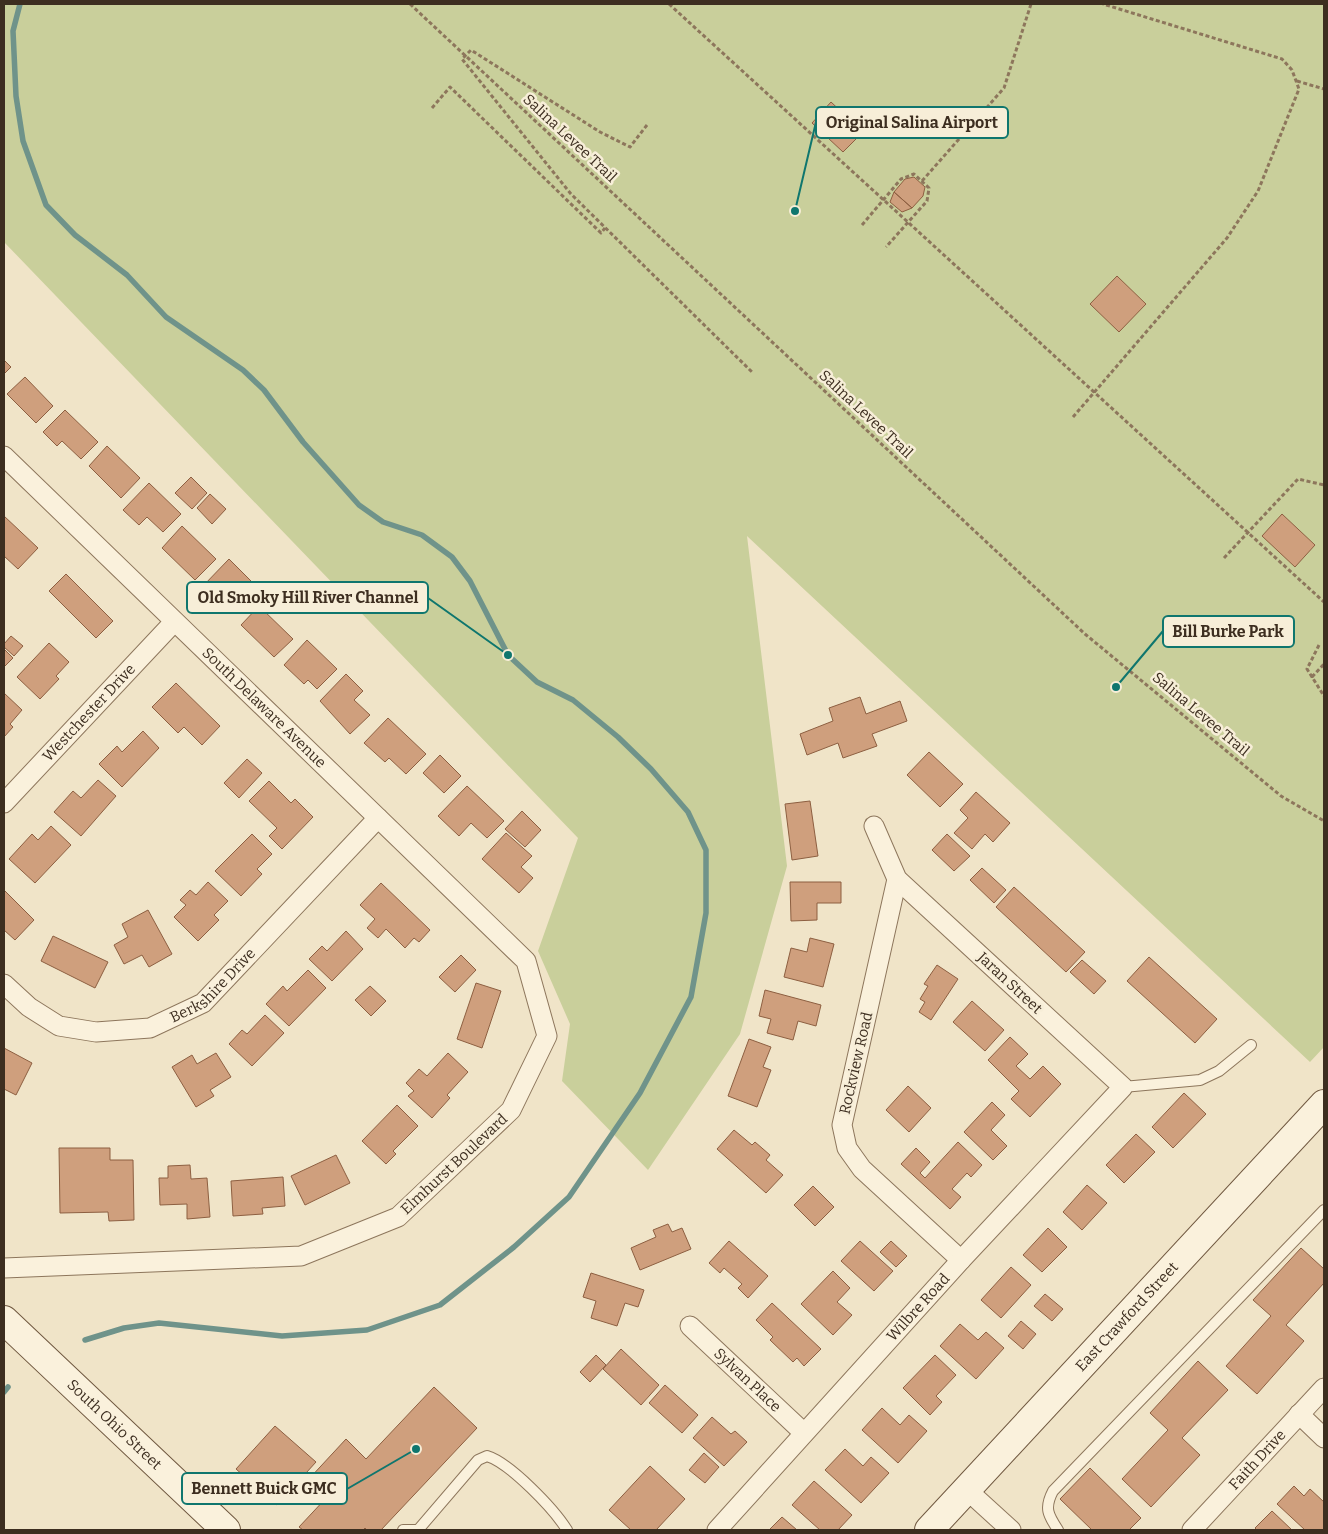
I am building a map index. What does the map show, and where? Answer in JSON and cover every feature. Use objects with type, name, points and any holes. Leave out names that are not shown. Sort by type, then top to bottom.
[{"type":"street","name":"South Delaware Avenue","points":[[4,456],[526,961]]},
{"type":"street","name":"Westchester Drive","points":[[4,803],[174,622]]},
{"type":"street","name":"Berkshire Drive","points":[[4,984],[28,1007],[59,1026],[96,1032],[150,1028],[203,1003],[378,818]]},
{"type":"street","points":[[874,826],[897,879]]},
{"type":"street","name":"Jaran Street","points":[[897,879],[1123,1087]]},
{"type":"street","name":"Rockview Road","points":[[897,879],[842,1126],[846,1148],[862,1169],[961,1260]]},
{"type":"street","name":"Elmhurst Boulevard","points":[[4,1268],[301,1256],[398,1217],[512,1110],[547,1036],[526,961]]},
{"type":"street","name":"Wilbre Road","points":[[717,1530],[961,1260],[1123,1087]]},
{"type":"street","name":"East Crawford Street","points":[[930,1530],[1324,1104]]},
{"type":"street","name":"South Ohio Street","points":[[4,1320],[226,1530]]},
{"type":"street","name":"Sylvan Place","points":[[690,1326],[804,1433]]},
{"type":"street","name":"Faith Drive","points":[[1192,1530],[1324,1388]]},
{"type":"street","points":[[1299,1414],[1324,1438]]},
{"type":"street","points":[[967,1490],[1011,1530]]},
{"type":"lane","points":[[1123,1087],[1200,1080],[1219,1071],[1251,1045]]},
{"type":"lane","points":[[1058,1530],[1050,1518],[1047,1503],[1053,1491],[1324,1210]]},
{"type":"lane","points":[[403,1530],[418,1530],[478,1460],[487,1456],[498,1459],[541,1498],[560,1518],[567,1530]]},
{"type":"path","name":"Salina Levee Trail","points":[[410,4],[1085,634],[1281,796],[1324,821]]},
{"type":"path","points":[[669,4],[909,221],[1093,392],[1324,602]]},
{"type":"path","points":[[922,180],[1004,88],[1031,4]]},
{"type":"path","points":[[1073,417],[1215,252],[1252,199],[1299,89],[1292,70],[1282,59],[1103,4]]},
{"type":"path","points":[[647,125],[630,147],[600,132],[471,50],[462,59],[565,187],[754,373]]},
{"type":"path","points":[[1296,81],[1324,89]]},
{"type":"path","points":[[432,108],[450,87],[601,233],[606,228]]},
{"type":"path","points":[[862,225],[901,179],[914,174],[922,180],[929,188],[927,201],[886,247]]},
{"type":"path","points":[[1224,558],[1298,479],[1324,485]]},
{"type":"path","points":[[1319,645],[1307,670],[1324,696]]},
{"type":"path","points":[[1312,677],[1324,664]]},
{"type":"green space","points":[[4,4],[1324,4],[1324,1047],[1310,1062],[747,536],[787,866],[740,1034],[648,1170],[562,1081],[570,1024],[538,951],[578,838],[4,242]]},
{"type":"building","points":[[831,102],[863,132],[843,152],[812,123]]},
{"type":"building","points":[[914,177],[925,187],[923,196],[912,208],[894,192],[905,179]]},
{"type":"building","points":[[894,192],[912,208],[902,212],[890,202]]},
{"type":"building","points":[[1117,276],[1146,304],[1119,332],[1090,304]]},
{"type":"building","points":[[4,360],[11,367],[4,374]]},
{"type":"building","points":[[25,377],[53,406],[36,423],[7,394]]},
{"type":"building","points":[[65,410],[98,442],[81,459],[62,441],[57,446],[43,432]]},
{"type":"building","points":[[107,446],[140,478],[121,498],[89,466]]},
{"type":"building","points":[[191,477],[207,493],[192,509],[175,493]]},
{"type":"building","points":[[149,483],[181,514],[163,532],[147,517],[139,525],[123,510]]},
{"type":"building","points":[[210,494],[226,509],[212,524],[197,508]]},
{"type":"building","points":[[1282,514],[1315,545],[1295,567],[1262,536]]},
{"type":"building","points":[[4,516],[38,548],[18,569],[4,556]]},
{"type":"building","points":[[182,526],[216,559],[195,580],[162,548]]},
{"type":"building","points":[[229,559],[261,591],[243,609],[227,593],[219,602],[203,586]]},
{"type":"building","points":[[66,574],[113,621],[96,638],[49,591]]},
{"type":"building","points":[[259,606],[293,639],[274,657],[241,625]]},
{"type":"building","points":[[11,636],[23,646],[14,656],[4,647],[4,644]]},
{"type":"building","points":[[307,640],[337,669],[317,689],[308,680],[304,684],[284,665]]},
{"type":"building","points":[[49,643],[69,662],[56,676],[59,679],[40,699],[17,677]]},
{"type":"building","points":[[4,649],[13,658],[4,667]]},
{"type":"building","points":[[346,674],[363,691],[354,700],[370,715],[350,734],[320,701]]},
{"type":"building","points":[[176,683],[220,726],[202,745],[184,727],[178,733],[152,707]]},
{"type":"building","points":[[4,693],[22,710],[10,724],[13,727],[4,737]]},
{"type":"building","points":[[860,697],[866,714],[900,701],[907,721],[872,734],[877,746],[843,758],[838,743],[807,755],[800,734],[833,721],[829,708]]},
{"type":"building","points":[[388,718],[426,754],[406,774],[389,758],[385,762],[364,743]]},
{"type":"building","points":[[143,731],[159,748],[122,787],[99,764],[117,746],[122,752]]},
{"type":"building","points":[[929,752],[963,784],[940,807],[907,775]]},
{"type":"building","points":[[440,755],[461,776],[444,793],[423,773]]},
{"type":"building","points":[[247,759],[262,773],[239,798],[224,783]]},
{"type":"building","points":[[98,780],[116,796],[81,836],[54,812],[73,791],[81,798]]},
{"type":"building","points":[[269,781],[291,803],[295,799],[313,817],[282,849],[269,836],[277,828],[249,801]]},
{"type":"building","points":[[467,786],[504,821],[487,838],[471,823],[459,836],[438,816]]},
{"type":"building","points":[[976,792],[1010,823],[993,842],[985,834],[972,849],[954,833],[968,818],[960,810]]},
{"type":"building","points":[[810,801],[818,856],[792,860],[785,804]]},
{"type":"building","points":[[522,811],[541,830],[525,847],[505,829]]},
{"type":"building","points":[[51,826],[71,845],[35,883],[9,859],[32,834],[38,840]]},
{"type":"building","points":[[506,833],[532,856],[521,867],[533,878],[519,893],[482,859]]},
{"type":"building","points":[[252,834],[272,854],[257,869],[262,874],[241,896],[215,871]]},
{"type":"building","points":[[947,834],[970,856],[954,871],[932,850]]},
{"type":"building","points":[[982,868],[1006,890],[994,903],[970,880]]},
{"type":"building","points":[[208,882],[228,901],[214,915],[219,920],[198,941],[174,917],[186,905],[180,900],[190,890],[196,895]]},
{"type":"building","points":[[790,882],[841,882],[841,903],[817,903],[817,920],[791,921]]},
{"type":"building","points":[[381,883],[430,930],[419,942],[414,938],[405,948],[386,929],[378,938],[367,928],[375,919],[360,905]]},
{"type":"building","points":[[1014,887],[1085,952],[1066,972],[996,907]]},
{"type":"building","points":[[4,890],[34,920],[15,940],[4,930]]},
{"type":"building","points":[[148,910],[172,954],[149,967],[142,955],[124,964],[114,945],[128,937],[122,924]]},
{"type":"building","points":[[346,931],[363,949],[332,981],[309,959],[322,946],[327,951]]},
{"type":"building","points":[[53,936],[108,962],[95,988],[41,961]]},
{"type":"building","points":[[810,938],[834,944],[823,987],[784,977],[791,948],[807,952]]},
{"type":"building","points":[[461,955],[476,970],[455,992],[439,977]]},
{"type":"building","points":[[1149,957],[1217,1019],[1195,1043],[1127,981]]},
{"type":"building","points":[[1082,960],[1106,981],[1094,994],[1070,972]]},
{"type":"building","points":[[937,965],[958,979],[931,1020],[919,1012],[925,1002],[920,999],[928,986],[924,984]]},
{"type":"building","points":[[308,970],[326,988],[289,1026],[266,1004],[283,986],[287,991]]},
{"type":"building","points":[[476,983],[501,991],[482,1048],[457,1039]]},
{"type":"building","points":[[370,986],[386,1001],[371,1016],[355,1000]]},
{"type":"building","points":[[765,990],[821,1005],[816,1026],[798,1021],[793,1040],[767,1033],[771,1019],[759,1016]]},
{"type":"building","points":[[972,1001],[1004,1030],[985,1051],[953,1022]]},
{"type":"building","points":[[265,1015],[284,1033],[252,1066],[229,1044],[242,1030],[247,1034]]},
{"type":"building","points":[[1010,1037],[1028,1054],[1016,1066],[1030,1079],[1043,1066],[1061,1084],[1030,1117],[1011,1099],[1019,1091],[988,1060]]},
{"type":"building","points":[[749,1039],[771,1047],[763,1067],[771,1070],[757,1107],[728,1096]]},
{"type":"building","points":[[4,1048],[32,1063],[16,1095],[4,1089]]},
{"type":"building","points":[[216,1053],[231,1077],[210,1090],[214,1096],[196,1107],[172,1067],[192,1055],[197,1064]]},
{"type":"building","points":[[448,1053],[468,1072],[447,1095],[450,1098],[432,1118],[408,1096],[414,1091],[406,1083],[419,1069],[427,1076]]},
{"type":"building","points":[[908,1086],[931,1108],[909,1132],[886,1110]]},
{"type":"building","points":[[1184,1093],[1206,1114],[1173,1148],[1152,1127]]},
{"type":"building","points":[[992,1102],[1005,1115],[991,1130],[1007,1146],[993,1160],[964,1132]]},
{"type":"building","points":[[397,1105],[418,1126],[393,1151],[396,1154],[386,1164],[362,1141]]},
{"type":"building","points":[[734,1130],[752,1145],[755,1142],[770,1155],[766,1160],[783,1175],[766,1193],[717,1149]]},
{"type":"building","points":[[1136,1134],[1155,1152],[1124,1183],[1106,1165]]},
{"type":"building","points":[[958,1142],[982,1165],[971,1177],[967,1173],[952,1189],[961,1197],[950,1209],[901,1164],[916,1148],[930,1162],[920,1173],[925,1178]]},
{"type":"building","points":[[59,1148],[110,1148],[110,1160],[133,1160],[134,1220],[109,1221],[108,1212],[60,1213]]},
{"type":"building","points":[[336,1155],[350,1183],[305,1205],[291,1176]]},
{"type":"building","points":[[190,1165],[191,1179],[207,1178],[210,1217],[187,1219],[187,1204],[160,1205],[159,1178],[168,1178],[168,1166]]},
{"type":"building","points":[[283,1177],[285,1206],[262,1208],[263,1214],[233,1216],[231,1181]]},
{"type":"building","points":[[1087,1185],[1107,1203],[1082,1230],[1063,1212]]},
{"type":"building","points":[[813,1186],[834,1207],[815,1226],[794,1205]]},
{"type":"building","points":[[668,1224],[672,1232],[682,1228],[691,1249],[640,1270],[631,1248],[656,1237],[653,1230]]},
{"type":"building","points":[[1048,1228],[1067,1247],[1042,1272],[1023,1255]]},
{"type":"building","points":[[729,1241],[768,1276],[748,1298],[738,1288],[742,1284],[724,1268],[720,1273],[709,1263]]},
{"type":"building","points":[[860,1241],[893,1271],[874,1291],[841,1261]]},
{"type":"building","points":[[891,1241],[907,1256],[896,1267],[880,1252]]},
{"type":"building","points":[[1301,1248],[1324,1269],[1324,1283],[1286,1325],[1304,1341],[1257,1394],[1226,1366],[1271,1316],[1253,1300]]},
{"type":"building","points":[[1011,1267],[1031,1285],[1001,1318],[981,1300]]},
{"type":"building","points":[[833,1271],[850,1288],[837,1302],[852,1315],[833,1335],[801,1304]]},
{"type":"building","points":[[591,1273],[644,1290],[638,1307],[625,1303],[617,1326],[591,1318],[596,1301],[583,1297]]},
{"type":"building","points":[[1045,1294],[1063,1309],[1052,1321],[1034,1306]]},
{"type":"building","points":[[772,1303],[821,1349],[804,1366],[797,1358],[793,1362],[770,1340],[773,1337],[756,1320]]},
{"type":"building","points":[[1021,1321],[1036,1334],[1023,1349],[1008,1336]]},
{"type":"building","points":[[960,1324],[978,1340],[986,1332],[1004,1348],[976,1379],[940,1346]]},
{"type":"building","points":[[621,1349],[659,1385],[641,1405],[603,1369]]},
{"type":"building","points":[[596,1355],[606,1365],[590,1382],[580,1372]]},
{"type":"building","points":[[935,1355],[956,1375],[936,1396],[942,1402],[930,1415],[903,1388]]},
{"type":"building","points":[[1198,1361],[1228,1390],[1182,1438],[1200,1455],[1151,1507],[1122,1479],[1168,1430],[1150,1413]]},
{"type":"building","points":[[665,1385],[698,1415],[682,1433],[649,1403]]},
{"type":"building","points":[[434,1387],[477,1428],[381,1530],[367,1530],[365,1528],[363,1530],[303,1530],[299,1527],[327,1497],[308,1480],[346,1439],[366,1459]]},
{"type":"building","points":[[882,1408],[900,1425],[909,1415],[927,1431],[898,1463],[862,1430]]},
{"type":"building","points":[[712,1417],[731,1434],[735,1431],[747,1442],[724,1466],[693,1438]]},
{"type":"building","points":[[275,1426],[316,1462],[277,1505],[236,1469]]},
{"type":"building","points":[[845,1449],[863,1466],[871,1457],[889,1473],[861,1503],[825,1470]]},
{"type":"building","points":[[704,1453],[719,1467],[705,1483],[689,1470]]},
{"type":"building","points":[[650,1466],[685,1499],[656,1530],[631,1530],[609,1510]]},
{"type":"building","points":[[1090,1468],[1141,1518],[1129,1530],[1092,1530],[1060,1499]]},
{"type":"building","points":[[814,1481],[852,1515],[838,1530],[820,1530],[792,1505]]},
{"type":"building","points":[[1294,1486],[1304,1496],[1310,1489],[1324,1502],[1324,1530],[1305,1530],[1277,1504]]},
{"type":"building","points":[[1272,1511],[1292,1530],[1257,1530],[1255,1528]]},
{"type":"building","points":[[782,1517],[797,1530],[769,1530]]},
{"type":"waterway","points":[[20,4],[13,31],[16,96],[23,141],[46,205],[75,235],[127,275],[166,317],[243,370],[264,390],[303,442],[359,505],[383,522],[422,535],[452,557],[470,581],[508,655],[537,682],[573,700],[618,737],[651,769],[688,812],[706,850],[706,913],[691,997],[640,1093],[569,1197],[514,1247],[440,1305],[367,1330],[282,1336],[159,1323],[124,1328],[85,1340]]},
{"type":"waterway","points":[[4,1392],[8,1387]]},
{"type":"place","name":"Original Salina Airport","points":[[795,211]]},
{"type":"place","name":"Old Smoky Hill River Channel","points":[[508,655]]},
{"type":"place","name":"Bill Burke Park","points":[[1116,687]]},
{"type":"place","name":"Bennett Buick GMC","points":[[416,1449]]}]
